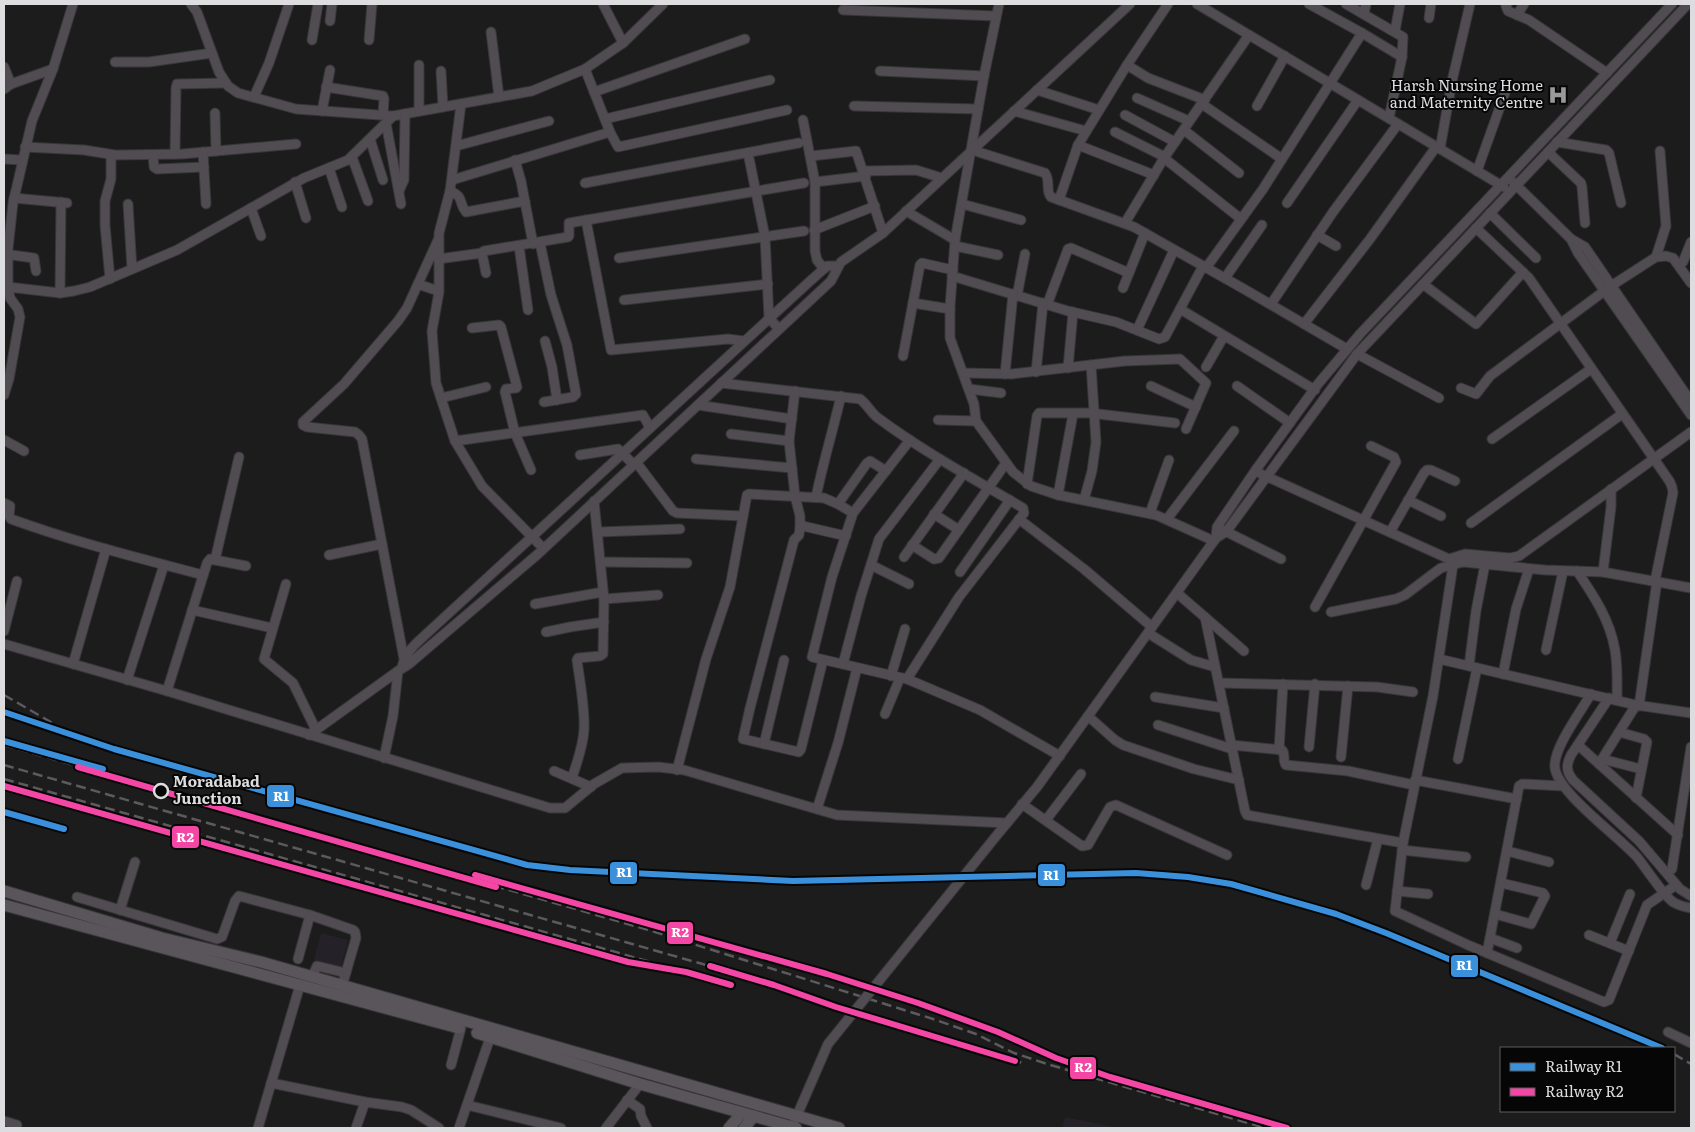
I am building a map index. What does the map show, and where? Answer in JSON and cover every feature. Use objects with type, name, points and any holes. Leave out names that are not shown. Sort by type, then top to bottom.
[{"type":"main road","points":[[4,891],[162,938],[300,986],[461,1028],[492,1033],[671,1080],[795,1124]]},
{"type":"main road","points":[[4,905],[58,920],[219,958],[312,977],[492,1033],[750,1121],[839,1128]]},
{"type":"main road","points":[[58,920],[63,909]]},
{"type":"main road","points":[[667,1092],[671,1080]]},
{"type":"main road","points":[[729,1128],[750,1121]]},
{"type":"street","points":[[4,395],[10,379],[20,317],[18,309],[10,298],[6,254],[14,199],[32,121],[53,69],[73,4]]},
{"type":"street","points":[[191,4],[197,12],[219,72],[226,83],[238,93],[296,109],[322,110],[384,119],[532,91],[585,69],[623,44],[663,4]]},
{"type":"street","points":[[254,97],[267,67],[289,4]]},
{"type":"street","points":[[312,40],[318,4]]},
{"type":"street","points":[[330,22],[332,4]]},
{"type":"street","points":[[369,40],[372,4]]},
{"type":"street","points":[[603,4],[623,44]]},
{"type":"street","points":[[999,4],[984,76],[955,243],[950,309],[950,338],[975,406],[976,421],[1006,463],[1027,484],[1058,495],[1150,513],[1215,540]]},
{"type":"street","points":[[313,733],[401,666],[409,664],[544,548],[831,281],[836,275],[838,266],[846,257],[883,232],[1130,4]]},
{"type":"street","points":[[1059,200],[1078,145],[1127,65],[1168,4]]},
{"type":"street","points":[[1197,4],[1500,185],[1513,188]]},
{"type":"street","points":[[1309,4],[1402,57]]},
{"type":"street","points":[[1346,4],[1403,36],[1402,57],[1389,118]]},
{"type":"street","points":[[1364,14],[1366,4]]},
{"type":"street","points":[[1395,31],[1400,4]]},
{"type":"street","points":[[1429,18],[1431,4]]},
{"type":"street","points":[[1304,324],[1438,148],[1470,4]]},
{"type":"street","points":[[1507,4],[1506,8],[1508,11],[1530,20],[1607,73]]},
{"type":"street","points":[[1517,14],[1524,4]]},
{"type":"street","points":[[1215,540],[1217,527],[1255,471],[1347,349],[1672,4]]},
{"type":"street","points":[[795,1124],[828,1044],[1037,787],[1189,575],[1215,540],[1226,532],[1357,354],[1688,4]]},
{"type":"street","points":[[843,10],[996,16]]},
{"type":"street","points":[[491,32],[499,97]]},
{"type":"street","points":[[903,356],[921,264],[1045,304],[1116,322],[1162,339],[1165,337],[1204,267],[1264,189],[1329,82],[1362,33]]},
{"type":"street","points":[[1125,223],[1164,157],[1249,35]]},
{"type":"street","points":[[594,92],[745,40]]},
{"type":"street","points":[[114,62],[149,62],[212,53]]},
{"type":"street","points":[[1257,106],[1285,56]]},
{"type":"street","points":[[419,65],[419,111]]},
{"type":"street","points":[[1127,65],[1148,78],[1203,102],[1282,159]]},
{"type":"street","points":[[4,68],[7,86],[53,69]]},
{"type":"street","points":[[585,69],[616,146],[620,147],[787,110]]},
{"type":"street","points":[[322,110],[330,70]]},
{"type":"street","points":[[880,70],[984,76]]},
{"type":"street","points":[[441,71],[442,107]]},
{"type":"street","points":[[605,119],[770,80]]},
{"type":"street","points":[[175,154],[177,84],[226,83]]},
{"type":"street","points":[[1596,85],[1604,92]]},
{"type":"street","points":[[326,87],[381,96],[384,100],[384,119],[401,204]]},
{"type":"street","points":[[1037,90],[1099,110]]},
{"type":"street","points":[[1477,171],[1505,93]]},
{"type":"street","points":[[1137,98],[1189,122]]},
{"type":"street","points":[[1287,203],[1358,100]]},
{"type":"street","points":[[461,104],[452,180],[438,240],[438,291],[432,331],[436,383],[455,441],[482,486],[544,548]]},
{"type":"street","points":[[854,106],[978,109]]},
{"type":"street","points":[[1014,111],[1086,131]]},
{"type":"street","points":[[215,113],[216,151]]},
{"type":"street","points":[[399,191],[404,180],[405,114]]},
{"type":"street","points":[[1125,115],[1175,142]]},
{"type":"street","points":[[8,287],[60,293],[90,288],[184,246],[296,182],[352,157],[370,139],[384,119]]},
{"type":"street","points":[[804,120],[815,182],[814,230],[816,256],[823,270]]},
{"type":"street","points":[[456,146],[549,121]]},
{"type":"street","points":[[1270,304],[1317,235],[1398,124]]},
{"type":"street","points":[[1184,130],[1238,173]]},
{"type":"street","points":[[452,180],[610,132]]},
{"type":"street","points":[[1115,132],[1164,157],[1242,219]]},
{"type":"street","points":[[370,139],[383,180]]},
{"type":"street","points":[[1557,142],[1606,150],[1609,154],[1621,203]]},
{"type":"street","points":[[585,183],[799,143]]},
{"type":"street","points":[[25,147],[84,150],[111,155],[154,155],[296,144]]},
{"type":"street","points":[[1078,145],[1154,175]]},
{"type":"street","points":[[811,156],[856,150],[883,232]]},
{"type":"street","points":[[972,150],[1045,174],[1048,178],[1049,196],[1125,223],[1145,233],[1347,349]]},
{"type":"street","points":[[1656,257],[1666,226],[1660,151]]},
{"type":"street","points":[[203,152],[206,204]]},
{"type":"street","points":[[1548,152],[1581,183],[1585,223]]},
{"type":"street","points":[[748,153],[765,237],[770,318],[780,329]]},
{"type":"street","points":[[110,279],[105,225],[105,201],[111,179],[111,155]]},
{"type":"street","points":[[154,155],[154,167],[157,169],[204,167]]},
{"type":"street","points":[[352,157],[368,201]]},
{"type":"street","points":[[4,159],[22,160]]},
{"type":"street","points":[[516,160],[536,243],[552,301],[567,345],[576,394],[573,397],[544,402]]},
{"type":"street","points":[[329,168],[342,207]]},
{"type":"street","points":[[815,182],[865,174],[916,170],[942,178]]},
{"type":"street","points":[[1507,177],[1513,188],[1571,239],[1585,247],[1608,289],[1691,415]]},
{"type":"street","points":[[296,182],[306,218]]},
{"type":"street","points":[[438,259],[569,237],[568,223],[804,183]]},
{"type":"street","points":[[450,191],[458,194],[466,212],[525,201]]},
{"type":"street","points":[[4,200],[64,203],[60,293]]},
{"type":"street","points":[[128,204],[132,269]]},
{"type":"street","points":[[962,204],[1021,220]]},
{"type":"street","points":[[814,230],[875,206]]},
{"type":"street","points":[[251,208],[260,236]]},
{"type":"street","points":[[906,211],[955,243],[998,255]]},
{"type":"street","points":[[1490,213],[1536,258]]},
{"type":"street","points":[[586,220],[611,350],[728,338],[744,341]]},
{"type":"street","points":[[1225,278],[1262,225]]},
{"type":"street","points":[[1476,228],[1529,278],[1670,482],[1673,493],[1656,581],[1638,705],[1600,762]]},
{"type":"street","points":[[619,258],[804,231]]},
{"type":"street","points":[[1123,288],[1145,233]]},
{"type":"street","points":[[1317,235],[1336,246]]},
{"type":"street","points":[[384,758],[392,724],[401,666],[364,446],[360,435],[355,432],[307,427],[303,425],[303,422],[344,384],[391,330],[407,308],[438,240]]},
{"type":"street","points":[[1461,388],[1476,394],[1490,376],[1608,289],[1656,257],[1666,256],[1687,264],[1691,242]]},
{"type":"street","points":[[519,246],[528,310]]},
{"type":"street","points":[[1036,372],[1045,304],[1068,249],[1071,248],[1129,273]]},
{"type":"street","points":[[1137,330],[1174,250]]},
{"type":"street","points":[[482,253],[486,273]]},
{"type":"street","points":[[6,254],[34,258],[36,271]]},
{"type":"street","points":[[1005,374],[1015,295],[1025,254]]},
{"type":"street","points":[[1673,258],[1691,283]]},
{"type":"street","points":[[401,666],[408,652],[423,636],[744,341],[823,270],[830,266],[838,266]]},
{"type":"street","points":[[1423,284],[1476,324],[1523,272]]},
{"type":"street","points":[[418,284],[438,291]]},
{"type":"street","points":[[624,300],[768,284]]},
{"type":"street","points":[[1608,289],[1691,402]]},
{"type":"street","points":[[913,303],[950,309]]},
{"type":"street","points":[[1180,309],[1315,390]]},
{"type":"street","points":[[1068,368],[1073,312]]},
{"type":"street","points":[[472,328],[499,325],[502,327],[517,386],[516,388],[506,389],[505,392],[515,433],[531,470]]},
{"type":"street","points":[[1206,367],[1224,336]]},
{"type":"street","points":[[545,341],[552,366],[557,400]]},
{"type":"street","points":[[1357,354],[1439,398]]},
{"type":"street","points":[[964,373],[1005,374],[1036,372],[1126,361],[1180,359],[1206,383],[1186,429]]},
{"type":"street","points":[[1084,500],[1095,452],[1095,414],[1091,365]]},
{"type":"street","points":[[1492,439],[1591,369]]},
{"type":"street","points":[[721,383],[862,400],[874,416],[940,459],[989,486],[1023,508],[1024,513],[899,678]]},
{"type":"street","points":[[1151,386],[1196,407]]},
{"type":"street","points":[[1237,386],[1290,423]]},
{"type":"street","points":[[441,398],[486,387]]},
{"type":"street","points":[[969,389],[1001,393]]},
{"type":"street","points":[[794,391],[789,441],[795,496],[800,516],[799,535],[794,540],[743,738],[797,752],[801,749],[823,660]]},
{"type":"street","points":[[816,497],[824,458],[841,396]]},
{"type":"street","points":[[698,405],[792,419]]},
{"type":"street","points":[[1027,484],[1038,414],[1054,412],[1095,414],[1175,424]]},
{"type":"street","points":[[1058,495],[1073,414]]},
{"type":"street","points":[[1471,523],[1622,414]]},
{"type":"street","points":[[455,441],[644,415],[650,428]]},
{"type":"street","points":[[938,420],[976,421]]},
{"type":"street","points":[[1167,519],[1234,431]]},
{"type":"street","points":[[1255,471],[1449,559],[1465,554],[1515,557],[1691,432]]},
{"type":"street","points":[[731,434],[789,441]]},
{"type":"street","points":[[4,440],[24,451]]},
{"type":"street","points":[[910,440],[854,513],[832,577],[812,656],[899,678],[980,710],[1060,756]]},
{"type":"street","points":[[1315,607],[1396,460],[1394,457],[1371,446]]},
{"type":"street","points":[[580,455],[616,449],[635,463],[677,513],[743,516]]},
{"type":"street","points":[[215,560],[239,457]]},
{"type":"street","points":[[696,459],[792,468]]},
{"type":"street","points":[[842,664],[879,539],[940,459]]},
{"type":"street","points":[[1150,513],[1169,460]]},
{"type":"street","points":[[838,504],[867,463],[873,462],[886,471]]},
{"type":"street","points":[[912,545],[936,559],[939,558],[1006,463]]},
{"type":"street","points":[[1390,532],[1424,472],[1431,470],[1455,481]]},
{"type":"street","points":[[904,557],[964,473]]},
{"type":"street","points":[[1603,572],[1612,502],[1611,489]]},
{"type":"street","points":[[677,770],[706,660],[730,587],[748,494],[816,497],[829,500],[854,513]]},
{"type":"street","points":[[960,572],[1010,500]]},
{"type":"street","points":[[1408,500],[1441,516]]},
{"type":"street","points":[[572,778],[582,748],[584,730],[577,660],[578,658],[600,656],[603,654],[604,596],[594,501]]},
{"type":"street","points":[[4,503],[10,506],[9,516],[11,519],[46,532],[203,575]]},
{"type":"street","points":[[934,514],[958,530]]},
{"type":"street","points":[[1019,519],[1134,612],[1150,630],[1191,660],[1215,667]]},
{"type":"street","points":[[800,528],[802,526],[846,536]]},
{"type":"street","points":[[1217,527],[1281,559]]},
{"type":"street","points":[[598,532],[680,529]]},
{"type":"street","points":[[329,554],[382,544]]},
{"type":"street","points":[[73,664],[106,549]]},
{"type":"street","points":[[167,691],[208,561],[215,560],[246,566]]},
{"type":"street","points":[[601,562],[687,563]]},
{"type":"street","points":[[1331,612],[1396,599],[1405,595],[1434,572],[1463,562],[1529,569],[1603,572],[1691,588]]},
{"type":"street","points":[[1458,758],[1473,667],[1476,611],[1485,564]]},
{"type":"street","points":[[128,680],[164,565]]},
{"type":"street","points":[[871,565],[909,584]]},
{"type":"street","points":[[1453,565],[1433,696],[1402,847],[1395,911],[1487,953],[1604,1002],[1609,1000],[1647,905],[1670,889]]},
{"type":"street","points":[[1503,674],[1516,609],[1529,569]]},
{"type":"street","points":[[1546,650],[1563,571]]},
{"type":"street","points":[[1577,571],[1607,619],[1615,652],[1604,697],[1568,762],[1568,771],[1570,776],[1640,841],[1670,889],[1673,902],[1691,908]]},
{"type":"street","points":[[4,631],[17,580]]},
{"type":"street","points":[[286,584],[264,659],[293,683],[313,733]]},
{"type":"street","points":[[1179,590],[1204,617],[1244,651]]},
{"type":"street","points":[[535,604],[604,596],[658,595]]},
{"type":"street","points":[[192,610],[272,628]]},
{"type":"street","points":[[1204,617],[1245,812],[1250,816],[1378,839],[1402,847],[1466,857]]},
{"type":"street","points":[[546,632],[604,622]]},
{"type":"street","points":[[886,714],[899,678],[905,629]]},
{"type":"street","points":[[4,644],[313,733],[384,758],[550,808],[565,808],[591,787],[622,768],[658,767],[684,770],[837,815],[1007,823]]},
{"type":"street","points":[[1438,659],[1638,705],[1691,713]]},
{"type":"street","points":[[764,744],[784,660]]},
{"type":"street","points":[[817,809],[838,743],[856,668]]},
{"type":"street","points":[[1219,683],[1315,684],[1377,687],[1413,692]]},
{"type":"street","points":[[1279,750],[1283,684]]},
{"type":"street","points":[[1309,747],[1315,684]]},
{"type":"street","points":[[1341,756],[1348,686]]},
{"type":"street","points":[[1155,697],[1224,708]]},
{"type":"street","points":[[1604,697],[1557,750],[1554,766],[1555,772],[1570,795],[1628,847],[1670,889],[1691,896]]},
{"type":"street","points":[[1088,716],[1123,745],[1194,769],[1238,780]]},
{"type":"street","points":[[1158,725],[1232,747],[1283,751],[1286,765],[1348,771],[1517,799]]},
{"type":"street","points":[[1619,732],[1646,740],[1636,798]]},
{"type":"street","points":[[1578,745],[1600,762],[1678,836]]},
{"type":"street","points":[[1672,869],[1691,747]]},
{"type":"street","points":[[1600,762],[1641,769]]},
{"type":"street","points":[[554,771],[591,787]]},
{"type":"street","points":[[1046,820],[1081,774]]},
{"type":"street","points":[[1487,953],[1519,786],[1522,784],[1563,786]]},
{"type":"street","points":[[1022,804],[1082,846],[1088,845],[1110,807],[1116,805],[1227,855]]},
{"type":"street","points":[[1366,885],[1378,839]]},
{"type":"street","points":[[1507,851],[1549,862]]},
{"type":"street","points":[[120,910],[135,862]]},
{"type":"street","points":[[1495,914],[1532,924],[1544,896],[1544,893],[1501,883]]},
{"type":"street","points":[[1397,891],[1428,894]]},
{"type":"street","points":[[1610,944],[1630,894]]},
{"type":"street","points":[[77,897],[217,938],[222,937],[235,901],[239,896],[310,915],[355,932],[356,938],[342,986]]},
{"type":"street","points":[[298,959],[310,915]]},
{"type":"street","points":[[1589,935],[1629,951]]},
{"type":"street","points":[[1490,938],[1518,948]]},
{"type":"street","points":[[312,977],[316,966],[346,973]]},
{"type":"street","points":[[258,1128],[300,986]]},
{"type":"street","points":[[451,1065],[461,1028]]},
{"type":"street","points":[[1668,1032],[1691,1043]]},
{"type":"street","points":[[459,1128],[492,1033]]},
{"type":"street","points":[[271,1083],[366,1102],[402,1107],[411,1110],[439,1128]]},
{"type":"street","points":[[606,1128],[640,1084]]},
{"type":"street","points":[[628,1100],[640,1109],[640,1116],[648,1128]]},
{"type":"street","points":[[356,1128],[366,1102]]},
{"type":"street","points":[[467,1105],[561,1128]]},
{"type":"street","points":[[4,1121],[17,1125],[16,1128]]},
{"type":"shaded area","points":[[321,933],[348,940],[341,967],[314,960]]},
{"type":"shaded area","points":[[1065,1117],[1118,1128],[1062,1128]]},
{"type":"railway","points":[[4,695],[56,725]]},
{"type":"railway","points":[[4,712],[114,749],[527,865],[570,870],[793,881],[1136,873],[1188,877],[1231,884],[1336,914],[1386,933],[1660,1047]]},
{"type":"railway","points":[[4,745],[645,929],[933,1019],[976,1034],[1014,1053],[1047,1064],[1265,1128]]},
{"type":"railway","points":[[4,765],[741,975],[836,1007],[1023,1063]]},
{"type":"railway","points":[[4,779],[686,972]]},
{"type":"railway","points":[[4,812],[64,829]]},
{"type":"railway","points":[[1675,1055],[1691,1064]]},
{"type":"rail line","name":"R1","points":[[4,712],[114,749],[527,865],[570,870],[793,881],[1136,873],[1188,877],[1231,884],[1336,914],[1386,933],[1660,1047]]},
{"type":"rail line","name":"R1","points":[[4,741],[103,769]]},
{"type":"rail line","name":"R2","points":[[78,767],[496,887]]},
{"type":"rail line","name":"R2","points":[[4,786],[628,962],[686,972],[731,985]]},
{"type":"rail line","name":"R1","points":[[4,812],[64,829]]},
{"type":"rail line","name":"R2","points":[[475,875],[827,974],[918,1003],[998,1032],[1056,1058],[1110,1077],[1287,1128]]},
{"type":"rail line","name":"R2","points":[[710,966],[774,985],[836,1007],[1015,1061]]},
{"type":"place","name":"Harsh Nursing Home and Maternity Centre","points":[[1558,95]]},
{"type":"place","name":"Moradabad Junction","points":[[161,791]]}]
